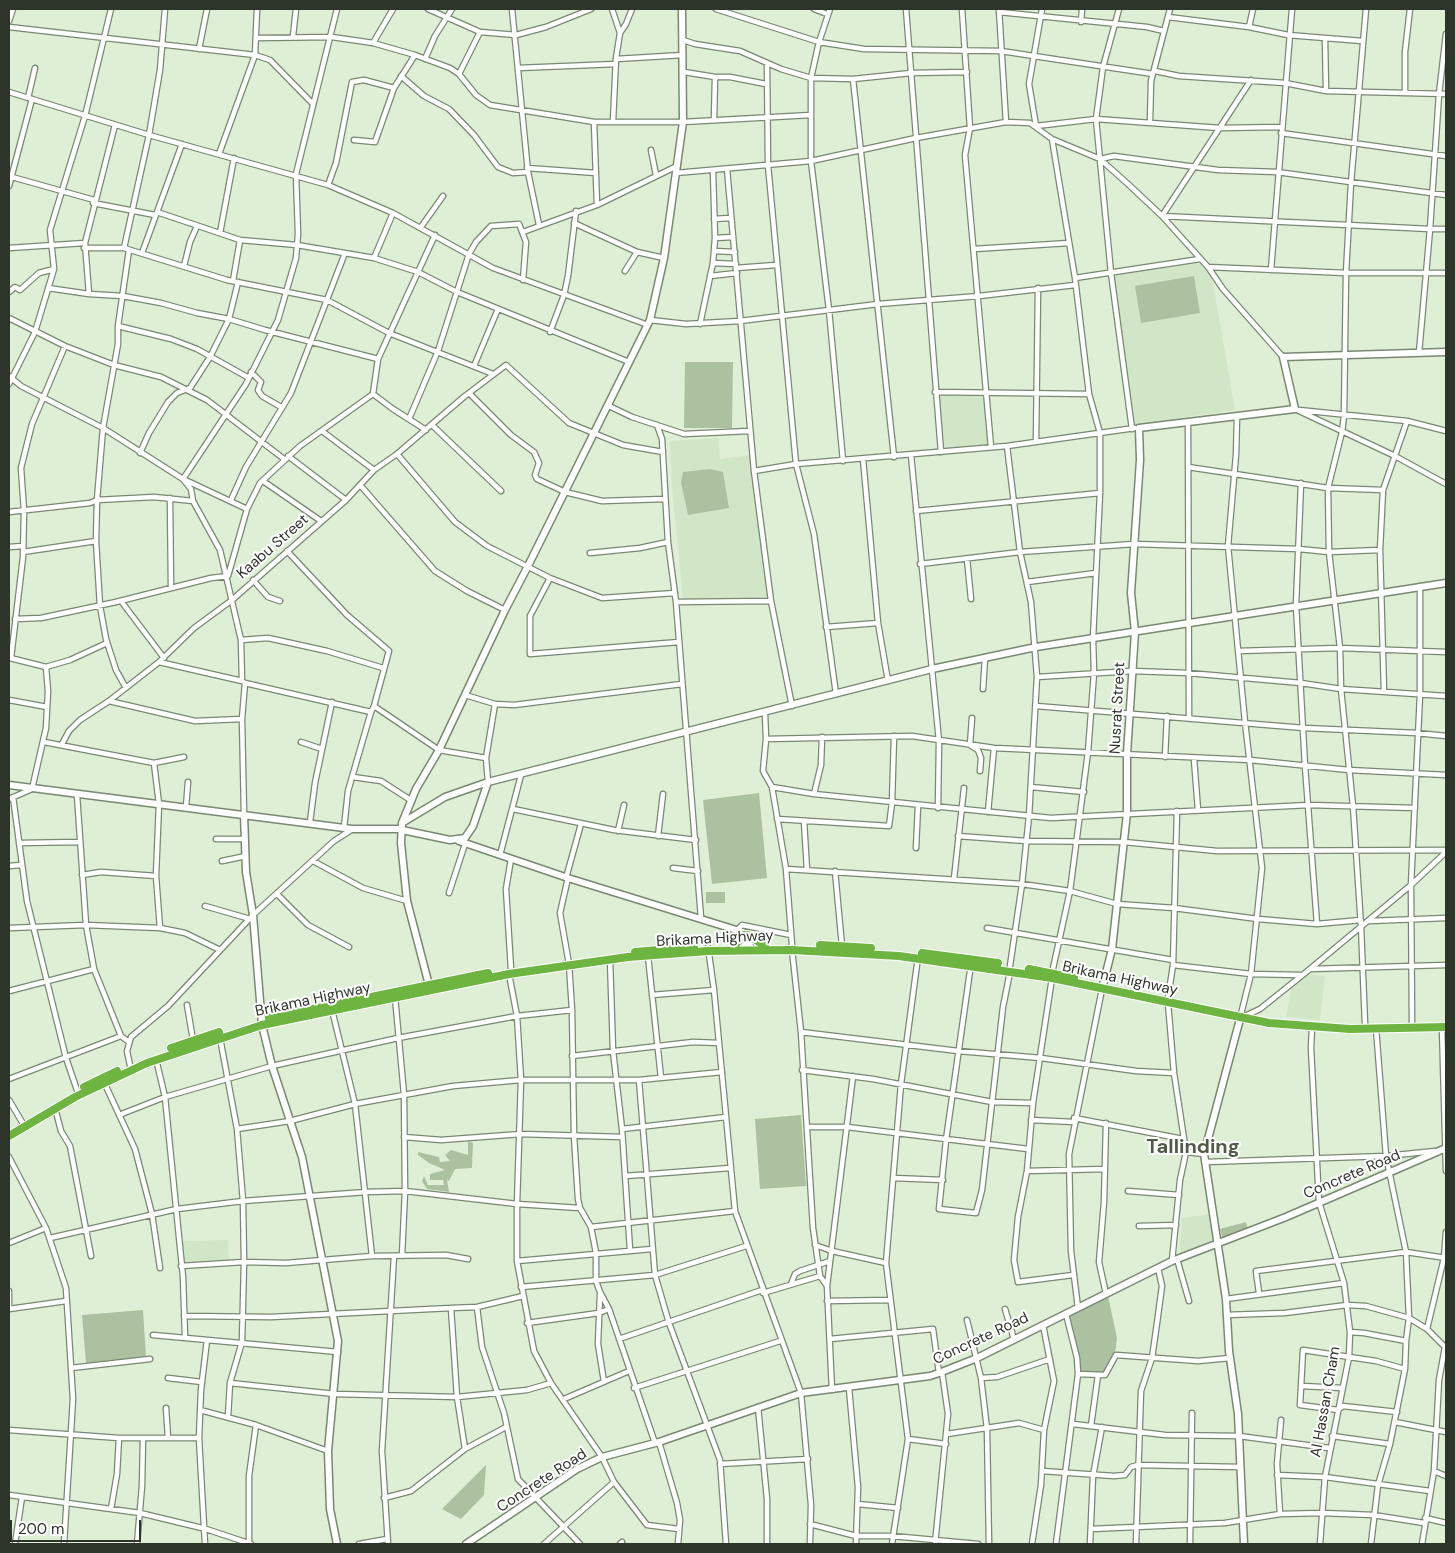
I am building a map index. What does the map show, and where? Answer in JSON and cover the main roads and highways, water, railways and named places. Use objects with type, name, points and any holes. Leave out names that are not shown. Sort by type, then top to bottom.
[{"type":"highway","points":[[734,946],[745,934],[765,946]]},
{"type":"highway","name":"Brikama Highway","points":[[569,962],[648,956],[734,946],[747,948],[765,946],[918,958],[1010,968]]},
{"type":"highway","name":"Brikama Highway","points":[[9,1130],[77,1090],[194,1040],[261,1022],[429,985],[569,962],[708,949],[842,946],[932,954],[1052,976],[1243,1016],[1312,1027],[1376,1028],[1445,1025]]},
{"type":"highway","name":"Brikama Highway","points":[[9,1136],[55,1108],[130,1068],[261,1022],[332,1010],[510,972]]},
{"type":"highway","name":"Brikama Highway","points":[[1243,1016],[1300,1022],[1445,1025]]},
{"type":"district","name":"Tallinding","points":[[1193,1148]]}]
